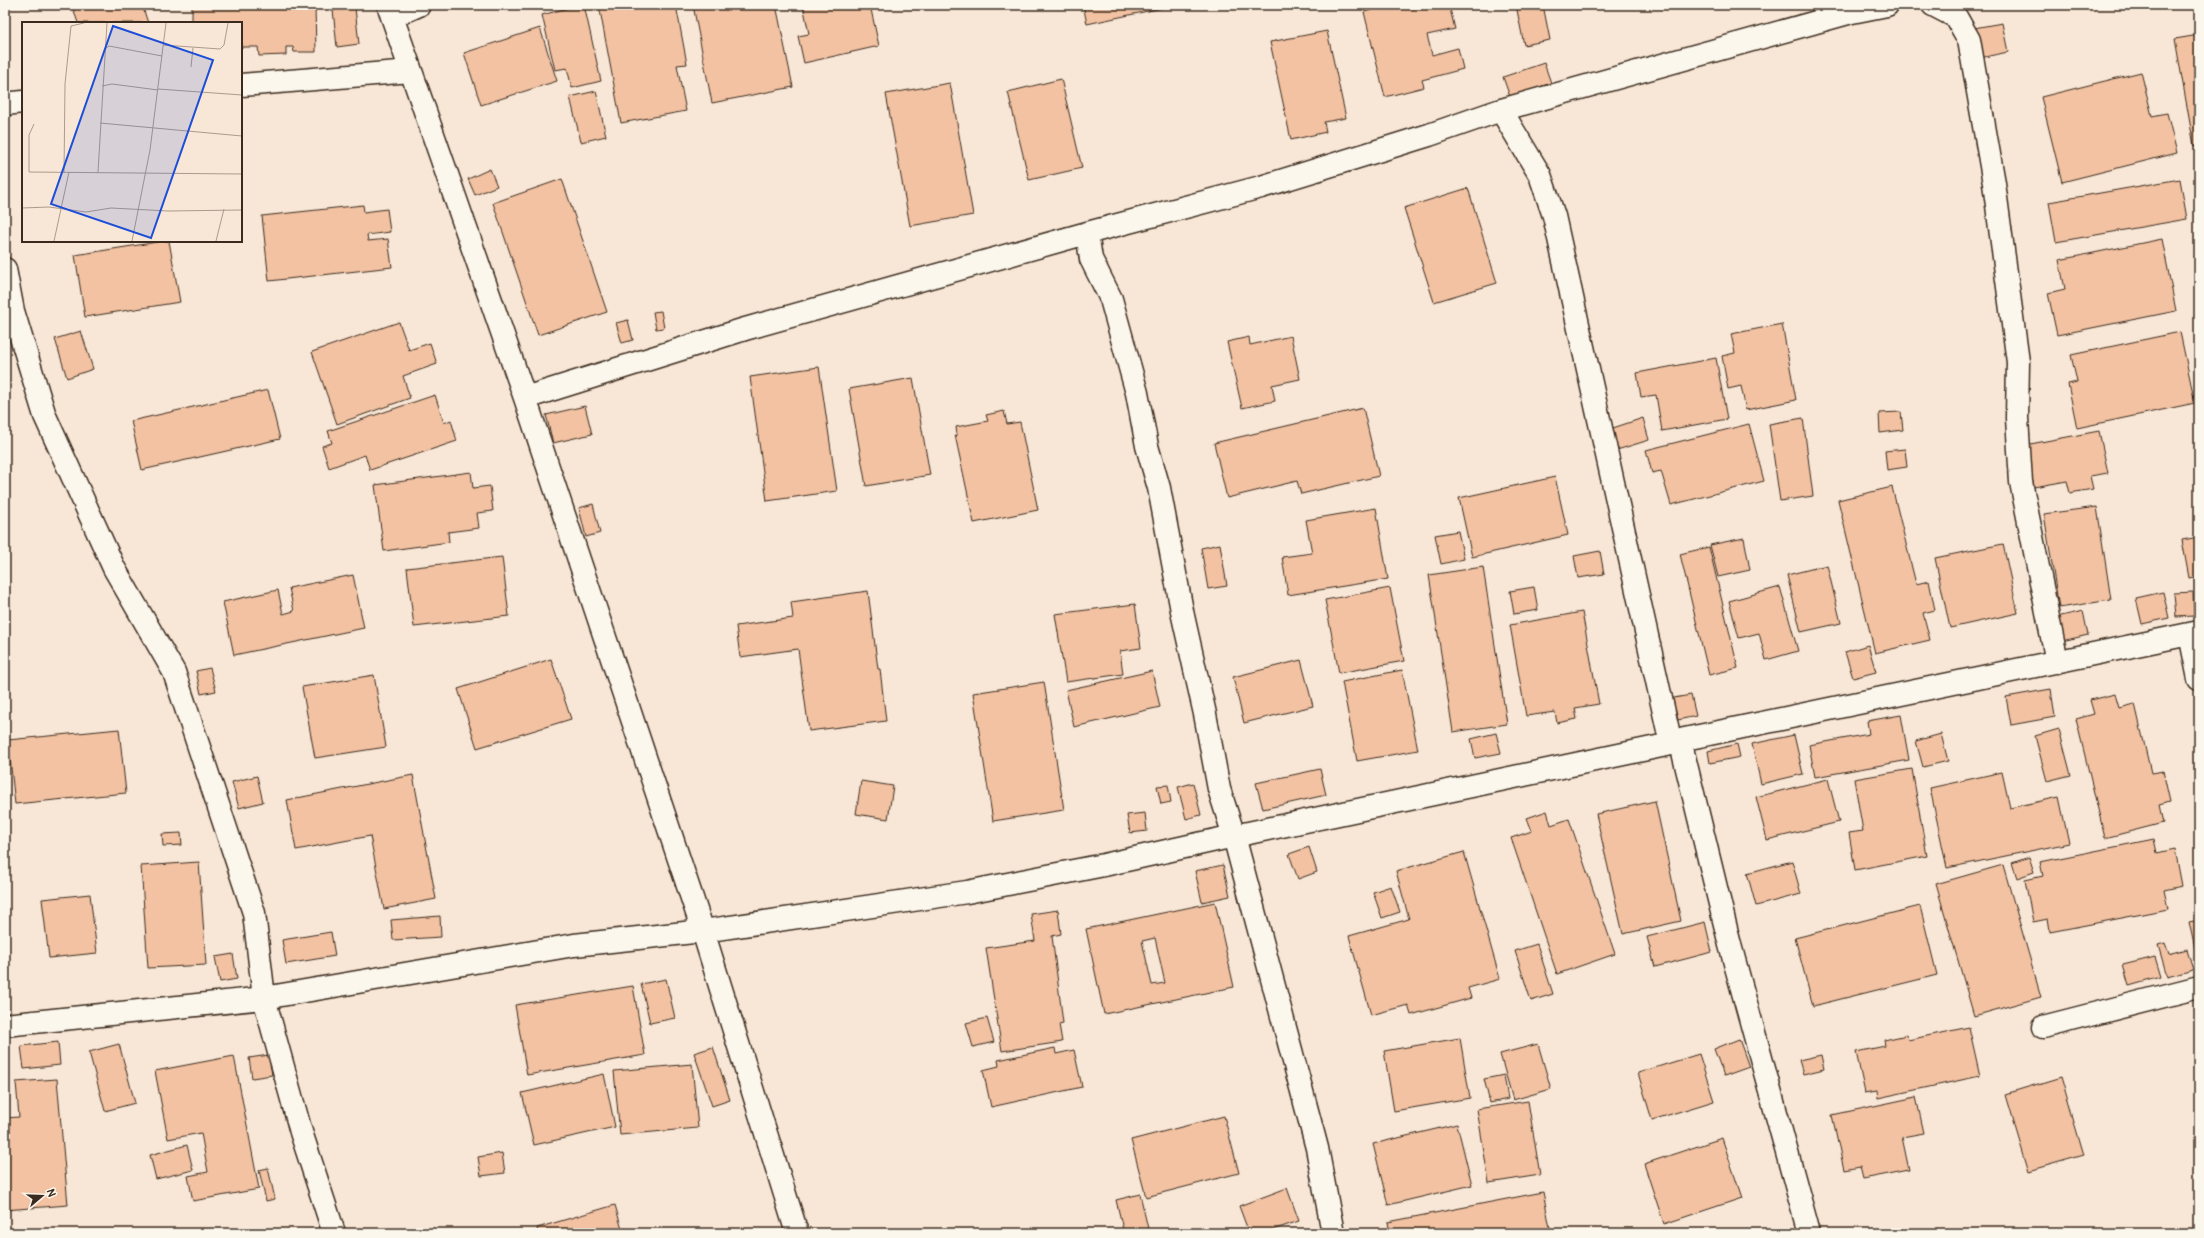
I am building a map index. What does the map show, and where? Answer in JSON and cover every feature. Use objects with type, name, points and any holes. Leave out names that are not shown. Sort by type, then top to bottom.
[{"type":"street","points":[[419,5],[390,11],[525,398],[703,931],[797,1233]]},
{"type":"street","points":[[525,398],[745,329],[1086,233],[1261,187],[1429,135],[1501,110],[1852,12],[1887,5]]},
{"type":"street","points":[[1933,5],[1956,17],[1968,40],[1994,183],[2018,362],[2017,418],[2021,482],[2056,662]]},
{"type":"street","points":[[242,85],[411,70]]},
{"type":"street","points":[[5,104],[22,102]]},
{"type":"street","points":[[1501,110],[1540,176],[1554,216],[1675,742],[1809,1233]]},
{"type":"street","points":[[1086,233],[1091,259],[1111,299],[1137,393],[1147,446],[1159,488],[1183,616],[1206,714],[1219,789],[1234,836],[1317,1148],[1333,1233]]},
{"type":"street","points":[[5,269],[13,311],[45,416],[114,568],[174,672],[254,913],[264,998],[301,1132],[334,1233]]},
{"type":"street","points":[[5,1025],[264,998],[574,945],[703,931],[967,892],[1104,865],[1675,742],[2194,633],[2199,679]]},
{"type":"street","points":[[2043,1027],[2199,987]]},
{"type":"building","points":[[72,5],[142,5],[148,22],[78,22]]},
{"type":"building","points":[[192,5],[315,5],[316,52],[294,52],[293,47],[286,47],[286,55],[259,56],[258,47],[242,47],[242,22],[192,22]]},
{"type":"building","points":[[584,5],[601,81],[572,88],[567,68],[555,70],[542,15]]},
{"type":"building","points":[[599,5],[676,5],[687,64],[677,65],[686,111],[621,123]]},
{"type":"building","points":[[693,5],[776,5],[793,87],[712,103]]},
{"type":"building","points":[[803,5],[870,5],[879,46],[804,63],[798,36],[809,34]]},
{"type":"building","points":[[1083,5],[1162,5],[1162,8],[1087,24]]},
{"type":"building","points":[[1379,5],[1449,5],[1455,29],[1427,35],[1432,55],[1458,48],[1463,69],[1422,80],[1424,87],[1385,97],[1364,12],[1380,8]]},
{"type":"building","points":[[1516,5],[1543,5],[1550,40],[1524,45]]},
{"type":"building","points":[[1819,5],[1844,5],[1821,12]]},
{"type":"building","points":[[355,8],[359,44],[337,47],[333,10]]},
{"type":"building","points":[[2002,23],[2008,52],[1980,58],[1974,28]]},
{"type":"building","points":[[540,28],[557,81],[481,105],[464,53]]},
{"type":"building","points":[[1327,31],[1346,118],[1324,122],[1326,132],[1291,140],[1270,42]]},
{"type":"building","points":[[2199,35],[2199,145],[2194,146],[2175,39]]},
{"type":"building","points":[[1544,63],[1551,83],[1510,97],[1503,77]]},
{"type":"building","points":[[2141,72],[2152,116],[2167,113],[2177,153],[2062,182],[2041,97]]},
{"type":"building","points":[[1061,79],[1082,168],[1029,180],[1008,92]]},
{"type":"building","points":[[950,83],[973,215],[910,226],[886,94]]},
{"type":"building","points":[[596,91],[606,136],[581,142],[570,97]]},
{"type":"building","points":[[490,169],[497,186],[475,195],[468,179]]},
{"type":"building","points":[[562,179],[607,312],[538,335],[493,203]]},
{"type":"building","points":[[2180,179],[2187,219],[2056,242],[2049,202]]},
{"type":"building","points":[[1468,188],[1497,283],[1434,302],[1404,208]]},
{"type":"building","points":[[363,205],[364,212],[387,209],[390,232],[367,235],[368,241],[388,239],[392,267],[269,281],[262,216]]},
{"type":"building","points":[[2162,239],[2176,311],[2057,335],[2048,293],[2065,289],[2059,260]]},
{"type":"building","points":[[158,242],[169,242],[180,302],[85,317],[75,255]]},
{"type":"building","points":[[661,311],[664,328],[656,329],[653,312]]},
{"type":"building","points":[[628,320],[633,340],[622,343],[616,323]]},
{"type":"building","points":[[399,322],[409,350],[430,343],[437,364],[403,376],[410,398],[337,424],[312,352]]},
{"type":"building","points":[[1782,324],[1796,400],[1746,410],[1741,386],[1728,389],[1722,356],[1735,353],[1731,334]]},
{"type":"building","points":[[81,331],[93,369],[67,378],[55,339]]},
{"type":"building","points":[[2180,332],[2195,403],[2077,428],[2068,384],[2077,382],[2071,355]]},
{"type":"building","points":[[1291,336],[1300,379],[1272,385],[1275,401],[1242,408],[1227,342],[1249,337],[1250,345]]},
{"type":"building","points":[[1716,358],[1727,419],[1662,431],[1656,395],[1641,397],[1637,373]]},
{"type":"building","points":[[819,367],[837,491],[767,501],[750,377]]},
{"type":"building","points":[[913,378],[930,475],[866,486],[849,389]]},
{"type":"building","points":[[268,390],[280,439],[142,470],[131,421]]},
{"type":"building","points":[[435,395],[444,423],[451,420],[457,441],[370,470],[365,455],[329,468],[322,446],[332,443],[328,431]]},
{"type":"building","points":[[585,406],[592,434],[553,443],[546,415]]},
{"type":"building","points":[[1363,408],[1379,476],[1301,494],[1297,481],[1227,498],[1214,443]]},
{"type":"building","points":[[1004,411],[1007,424],[1020,422],[1038,510],[974,523],[955,435],[957,435],[956,427],[988,421],[986,415]]},
{"type":"building","points":[[1901,412],[1903,430],[1880,433],[1879,413]]},
{"type":"building","points":[[1643,418],[1649,440],[1617,450],[1610,429]]},
{"type":"building","points":[[1803,418],[1813,496],[1780,501],[1769,424]]},
{"type":"building","points":[[1749,424],[1764,481],[1671,505],[1661,471],[1652,473],[1646,450]]},
{"type":"building","points":[[2099,431],[2108,473],[2090,476],[2093,489],[2070,493],[2067,481],[2034,487],[2025,445]]},
{"type":"building","points":[[1905,449],[1907,467],[1887,470],[1885,451]]},
{"type":"building","points":[[471,472],[473,488],[490,486],[493,511],[477,513],[479,528],[448,532],[449,542],[384,551],[375,485]]},
{"type":"building","points":[[1555,477],[1568,535],[1472,557],[1459,498]]},
{"type":"building","points":[[1892,487],[1916,584],[1929,581],[1935,610],[1923,613],[1930,640],[1875,653],[1838,500]]},
{"type":"building","points":[[593,504],[600,533],[586,537],[579,508]]},
{"type":"building","points":[[2097,507],[2111,600],[2059,608],[2044,514]]},
{"type":"building","points":[[1376,508],[1388,579],[1288,595],[1282,557],[1312,553],[1306,520]]},
{"type":"building","points":[[1458,531],[1464,559],[1441,564],[1435,535]]},
{"type":"building","points":[[2199,537],[2199,576],[2189,578],[2182,540]]},
{"type":"building","points":[[1744,538],[1750,570],[1718,577],[1710,545]]},
{"type":"building","points":[[1220,544],[1227,586],[1208,589],[1201,548]]},
{"type":"building","points":[[2003,544],[2018,613],[1950,628],[1935,558]]},
{"type":"building","points":[[1709,547],[1738,668],[1709,675],[1680,554]]},
{"type":"building","points":[[1600,551],[1604,574],[1578,578],[1574,556]]},
{"type":"building","points":[[502,557],[509,616],[414,627],[407,568]]},
{"type":"building","points":[[1827,565],[1841,623],[1801,632],[1787,575]]},
{"type":"building","points":[[1483,567],[1507,724],[1453,732],[1429,575]]},
{"type":"building","points":[[353,575],[364,628],[234,655],[223,602],[278,590],[283,614],[294,611],[289,588]]},
{"type":"building","points":[[1534,587],[1538,610],[1514,614],[1510,591]]},
{"type":"building","points":[[1780,587],[1798,651],[1766,660],[1759,633],[1739,638],[1729,601]]},
{"type":"building","points":[[1390,588],[1404,661],[1339,673],[1325,600]]},
{"type":"building","points":[[868,591],[886,721],[809,731],[798,649],[740,657],[736,626],[793,618],[791,602]]},
{"type":"building","points":[[2163,592],[2169,618],[2142,624],[2136,598]]},
{"type":"building","points":[[2193,592],[2194,616],[2176,617],[2174,593]]},
{"type":"building","points":[[1135,604],[1141,648],[1120,651],[1123,674],[1066,682],[1055,614]]},
{"type":"building","points":[[2083,611],[2088,635],[2062,641],[2057,617]]},
{"type":"building","points":[[1582,612],[1599,704],[1575,708],[1577,719],[1557,723],[1555,712],[1526,716],[1510,625]]},
{"type":"building","points":[[1868,645],[1876,672],[1853,678],[1845,652]]},
{"type":"building","points":[[551,659],[571,719],[477,748],[458,689]]},
{"type":"building","points":[[1301,660],[1313,706],[1244,723],[1233,677]]},
{"type":"building","points":[[210,668],[216,691],[201,694],[196,671]]},
{"type":"building","points":[[1402,670],[1418,750],[1357,761],[1342,682]]},
{"type":"building","points":[[1152,671],[1160,707],[1074,727],[1066,690]]},
{"type":"building","points":[[374,675],[386,747],[315,758],[302,687]]},
{"type":"building","points":[[1044,682],[1064,810],[993,821],[973,693]]},
{"type":"building","points":[[2051,689],[2055,717],[2011,725],[2006,697]]},
{"type":"building","points":[[2115,694],[2119,708],[2135,704],[2151,773],[2163,771],[2170,802],[2159,805],[2163,823],[2105,838],[2076,719],[2094,714],[2090,700]]},
{"type":"building","points":[[1691,695],[1696,716],[1673,721],[1668,699]]},
{"type":"building","points":[[1901,715],[1909,760],[1815,777],[1809,745],[1869,734],[1867,721]]},
{"type":"building","points":[[119,729],[126,793],[15,804],[8,740]]},
{"type":"building","points":[[2059,729],[2071,775],[2047,781],[2035,736]]},
{"type":"building","points":[[1496,733],[1501,753],[1475,758],[1471,739]]},
{"type":"building","points":[[1941,734],[1948,761],[1923,767],[1916,741]]},
{"type":"building","points":[[1794,735],[1803,774],[1761,784],[1752,744]]},
{"type":"building","points":[[1737,744],[1740,757],[1710,763],[1708,751]]},
{"type":"building","points":[[1320,769],[1326,795],[1263,809],[1256,783]]},
{"type":"building","points":[[1912,769],[1927,856],[1855,870],[1849,833],[1863,831],[1854,779]]},
{"type":"building","points":[[2002,772],[2010,808],[2059,797],[2069,843],[1947,868],[1930,788]]},
{"type":"building","points":[[413,775],[436,899],[384,909],[370,836],[296,850],[287,800]]},
{"type":"building","points":[[257,776],[263,802],[239,808],[232,782]]},
{"type":"building","points":[[1828,779],[1839,822],[1767,840],[1756,797]]},
{"type":"building","points":[[861,781],[893,786],[888,819],[856,814]]},
{"type":"building","points":[[1193,783],[1201,815],[1186,819],[1178,787]]},
{"type":"building","points":[[1168,785],[1171,802],[1161,804],[1157,786]]},
{"type":"building","points":[[1655,801],[1681,921],[1623,934],[1596,814]]},
{"type":"building","points":[[1547,811],[1551,825],[1569,819],[1615,954],[1557,974],[1511,838],[1532,831],[1527,818]]},
{"type":"building","points":[[1145,813],[1147,831],[1130,833],[1127,815]]},
{"type":"building","points":[[181,833],[182,845],[163,846],[162,834]]},
{"type":"building","points":[[2154,839],[2157,853],[2175,849],[2182,886],[2164,890],[2168,909],[2050,932],[2048,919],[2033,922],[2025,880],[2043,876],[2040,862]]},
{"type":"building","points":[[1309,847],[1317,872],[1298,879],[1289,854]]},
{"type":"building","points":[[1464,852],[1500,979],[1468,988],[1471,998],[1411,1015],[1408,1005],[1371,1015],[1349,936],[1409,919],[1396,871]]},
{"type":"building","points":[[2029,857],[2034,872],[2017,878],[2012,863]]},
{"type":"building","points":[[1792,861],[1801,894],[1756,906],[1747,873]]},
{"type":"building","points":[[199,862],[206,965],[148,968],[141,866]]},
{"type":"building","points":[[1223,865],[1230,896],[1202,902],[1195,871]]},
{"type":"building","points":[[2003,865],[2041,997],[1974,1016],[1936,884]]},
{"type":"building","points":[[1391,886],[1400,912],[1382,918],[1373,892]]},
{"type":"building","points":[[90,894],[97,953],[49,958],[42,899]]},
{"type":"building","points":[[1215,902],[1234,987],[1104,1014],[1086,929]],"holes":[[[1155,938],[1165,983],[1152,985],[1142,941]]]},
{"type":"building","points":[[1920,906],[1937,975],[1813,1006],[1795,938]]},
{"type":"building","points":[[1058,910],[1061,934],[1052,936],[1063,1023],[1059,1024],[1062,1042],[1002,1051],[986,948],[1035,941],[1031,914]]},
{"type":"building","points":[[440,916],[441,937],[393,940],[391,920]]},
{"type":"building","points":[[2199,920],[2199,948],[2195,949],[2189,922]]},
{"type":"building","points":[[1705,922],[1712,952],[1655,967],[1647,937]]},
{"type":"building","points":[[331,932],[335,956],[286,964],[282,940]]},
{"type":"building","points":[[2165,943],[2169,954],[2187,949],[2193,969],[2167,976],[2158,945]]},
{"type":"building","points":[[1537,944],[1553,994],[1531,1001],[1515,951]]},
{"type":"building","points":[[233,954],[237,979],[220,982],[215,957]]},
{"type":"building","points":[[2155,957],[2161,977],[2129,986],[2123,965]]},
{"type":"building","points":[[666,979],[675,1018],[650,1023],[641,984]]},
{"type":"building","points":[[633,986],[645,1055],[527,1075],[515,1005]]},
{"type":"building","points":[[987,1018],[994,1042],[973,1047],[966,1023]]},
{"type":"building","points":[[1969,1027],[1980,1076],[1878,1098],[1877,1091],[1865,1093],[1856,1052],[1885,1046],[1884,1040],[1907,1035],[1908,1040]]},
{"type":"building","points":[[1460,1038],[1470,1098],[1394,1111],[1384,1051]]},
{"type":"building","points":[[1739,1039],[1749,1067],[1724,1076],[1714,1049]]},
{"type":"building","points":[[58,1042],[60,1065],[24,1069],[21,1046]]},
{"type":"building","points":[[119,1044],[135,1103],[105,1111],[89,1052]]},
{"type":"building","points":[[1538,1044],[1551,1089],[1513,1100],[1500,1054]]},
{"type":"building","points":[[713,1047],[730,1100],[712,1106],[694,1053]]},
{"type":"building","points":[[1055,1048],[1056,1054],[1074,1050],[1082,1087],[991,1107],[983,1070],[999,1066],[998,1060]]},
{"type":"building","points":[[1699,1054],[1714,1101],[1652,1120],[1638,1073]]},
{"type":"building","points":[[269,1055],[272,1075],[252,1078],[249,1058]]},
{"type":"building","points":[[1821,1055],[1824,1069],[1803,1074],[1799,1060]]},
{"type":"building","points":[[234,1056],[259,1189],[193,1201],[188,1176],[208,1172],[201,1133],[168,1139],[155,1071]]},
{"type":"building","points":[[692,1064],[698,1128],[620,1135],[614,1071]]},
{"type":"building","points":[[604,1074],[615,1127],[534,1145],[522,1093]]},
{"type":"building","points":[[1504,1075],[1508,1099],[1490,1103],[1484,1079]]},
{"type":"building","points":[[2061,1077],[2084,1155],[2028,1171],[2005,1094]]},
{"type":"building","points":[[57,1079],[68,1205],[5,1210],[5,1118],[19,1117],[16,1082]]},
{"type":"building","points":[[1916,1097],[1924,1133],[1902,1137],[1909,1170],[1863,1179],[1860,1167],[1844,1170],[1832,1115]]},
{"type":"building","points":[[1528,1101],[1540,1175],[1489,1183],[1477,1109]]},
{"type":"building","points":[[1224,1116],[1239,1173],[1146,1197],[1131,1140]]},
{"type":"building","points":[[1457,1124],[1472,1185],[1388,1205],[1373,1144]]},
{"type":"building","points":[[1722,1138],[1742,1198],[1664,1224],[1644,1164]]},
{"type":"building","points":[[187,1145],[193,1170],[156,1179],[150,1155]]},
{"type":"building","points":[[502,1153],[505,1173],[481,1176],[478,1157]]},
{"type":"building","points":[[268,1168],[275,1199],[266,1201],[259,1170]]},
{"type":"building","points":[[1287,1188],[1299,1221],[1264,1233],[1249,1233],[1239,1206]]},
{"type":"building","points":[[1543,1192],[1551,1233],[1390,1233],[1388,1222]]},
{"type":"building","points":[[1140,1194],[1149,1233],[1124,1233],[1116,1200]]},
{"type":"building","points":[[615,1205],[623,1233],[538,1233],[537,1228]]}]
